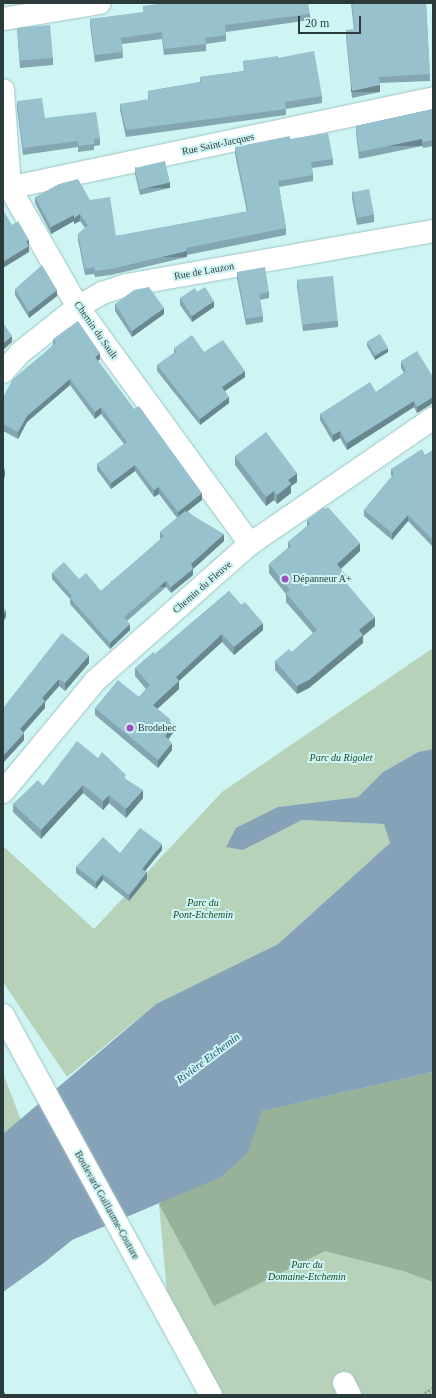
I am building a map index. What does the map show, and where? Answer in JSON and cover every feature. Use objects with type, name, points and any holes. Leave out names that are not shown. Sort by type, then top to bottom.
[{"type":"street","points":[[3,19],[100,3]]},
{"type":"street","name":"Chemin du Sault","points":[[3,90],[7,188],[78,307],[250,544]]},
{"type":"street","name":"Rue Saint-Jacques","points":[[7,188],[433,98]]},
{"type":"street","name":"Rue de Lauzon","points":[[3,372],[21,352],[78,307],[102,294],[128,284],[433,230]]},
{"type":"street","name":"Chemin du Fleuve","points":[[3,792],[95,681],[250,544],[433,418]]},
{"type":"street","name":"Boulevard Guillaume-Couture","points":[[3,1015],[211,1395]]},
{"type":"path","points":[[421,1395],[433,1388]]},
{"type":"green space","name":"Parc du Pont-Etchemin","points":[[433,648],[433,749],[418,752],[383,772],[358,797],[278,807],[243,850],[302,820],[385,824],[390,843],[278,944],[156,1004],[67,1077],[3,982],[3,846],[94,929],[222,792]]},
{"type":"green space","name":"Parc du Domaine-Etchemin","points":[[433,1072],[433,1395],[212,1395],[169,1316],[159,1204]]},
{"type":"green space","points":[[433,1072],[433,1282],[403,1271],[325,1251],[214,1306],[159,1204],[261,1111]]},
{"type":"green space","points":[[3,1073],[21,1120],[3,1136]]},
{"type":"water","name":"Rivière Etchemin","points":[[433,749],[433,1072],[262,1111],[248,1152],[221,1177],[72,1240],[45,1262],[3,1292],[3,1134],[156,1004],[278,944],[390,843],[384,824],[302,820],[243,850],[226,847],[236,828],[278,807],[358,797],[383,772],[418,752]]},
{"type":"building","points":[[165,3],[308,3],[310,14],[225,25],[226,35],[205,38],[206,44],[164,49],[162,32],[121,38],[123,52],[95,55],[90,19],[143,12],[143,6]]},
{"type":"building","points":[[352,3],[426,3],[430,74],[379,77],[380,85],[352,91],[346,30],[355,29]]},
{"type":"building","points":[[50,25],[53,58],[20,61],[17,28]]},
{"type":"building","points":[[314,51],[322,96],[285,102],[286,109],[126,130],[120,104],[149,99],[148,91],[201,82],[200,77],[245,71],[243,61],[278,56],[278,58]]},
{"type":"building","points":[[42,98],[45,118],[96,112],[100,138],[94,139],[94,144],[78,146],[78,141],[23,148],[17,101]]},
{"type":"building","points":[[433,109],[433,140],[423,142],[422,139],[359,152],[356,126]]},
{"type":"building","points":[[328,133],[333,159],[311,162],[313,175],[278,181],[286,228],[186,248],[187,251],[111,269],[95,271],[94,267],[85,269],[78,234],[88,225],[80,214],[74,218],[74,215],[51,227],[35,197],[59,184],[78,179],[90,200],[110,197],[116,236],[248,211],[235,147],[290,136],[290,139]]},
{"type":"building","points":[[165,161],[170,182],[140,189],[135,168]]},
{"type":"building","points":[[369,189],[374,215],[357,218],[352,192]]},
{"type":"building","points":[[3,210],[12,225],[18,221],[29,240],[26,241],[29,246],[3,262]]},
{"type":"building","points":[[42,265],[57,290],[29,312],[15,289]]},
{"type":"building","points":[[265,267],[269,292],[259,294],[263,316],[246,319],[237,272]]},
{"type":"building","points":[[333,276],[338,321],[302,325],[297,280]]},
{"type":"building","points":[[149,287],[164,308],[132,331],[115,304],[134,290]]},
{"type":"building","points":[[205,287],[214,301],[192,316],[180,298],[195,288],[197,292]]},
{"type":"building","points":[[78,321],[100,353],[95,357],[134,409],[139,406],[202,493],[178,512],[159,487],[154,490],[135,465],[111,483],[97,464],[127,442],[101,407],[95,412],[70,379],[27,416],[18,432],[3,424],[3,397],[13,379],[56,343],[53,339]]},
{"type":"building","points":[[3,323],[12,336],[3,343]]},
{"type":"building","points":[[380,334],[388,348],[375,355],[367,342]]},
{"type":"building","points":[[192,335],[204,352],[223,340],[245,371],[222,387],[229,397],[200,419],[157,365],[176,352],[174,348]]},
{"type":"building","points":[[417,351],[433,377],[433,397],[417,407],[414,401],[347,443],[340,431],[333,435],[320,414],[370,382],[376,392],[406,371],[401,361]]},
{"type":"building","points":[[266,432],[297,473],[288,480],[291,484],[277,495],[274,491],[266,497],[235,456]]},
{"type":"building","points":[[422,449],[425,455],[433,450],[433,540],[408,515],[392,533],[364,510],[394,474],[391,469]]},
{"type":"building","points":[[324,507],[325,509],[328,507],[360,543],[337,564],[347,576],[343,579],[375,617],[359,630],[363,635],[309,680],[297,686],[275,661],[289,649],[292,652],[317,630],[286,593],[290,590],[269,564],[291,546],[288,542],[310,524],[307,520]]},
{"type":"building","points":[[185,511],[224,534],[191,564],[193,569],[171,587],[166,581],[124,617],[130,624],[110,643],[70,598],[72,596],[52,573],[64,562],[79,579],[86,573],[101,591],[164,536],[160,532]]},
{"type":"building","points":[[229,591],[241,605],[245,602],[263,623],[234,647],[222,634],[176,677],[179,681],[153,705],[171,720],[169,722],[173,726],[165,736],[172,743],[158,760],[95,708],[118,680],[139,697],[150,685],[135,668],[153,652],[155,654]]},
{"type":"building","points":[[3,608],[6,610],[3,615]]},
{"type":"building","points":[[62,633],[89,655],[65,683],[59,679],[42,698],[45,701],[20,729],[24,733],[3,756],[3,708]]},
{"type":"building","points":[[77,741],[98,758],[102,752],[126,775],[124,778],[143,790],[126,809],[109,795],[103,801],[83,785],[41,830],[13,804],[38,780],[43,786]]},
{"type":"building","points":[[140,828],[162,844],[142,869],[147,872],[129,895],[103,874],[96,882],[76,867],[103,837],[120,853]]},
{"type":"place","name":"Dépanneur A+","points":[[285,579]]},
{"type":"place","name":"Brodebec","points":[[130,728]]},
{"type":"park label","name":"Parc du Rigolet","points":[[341,758]]}]
